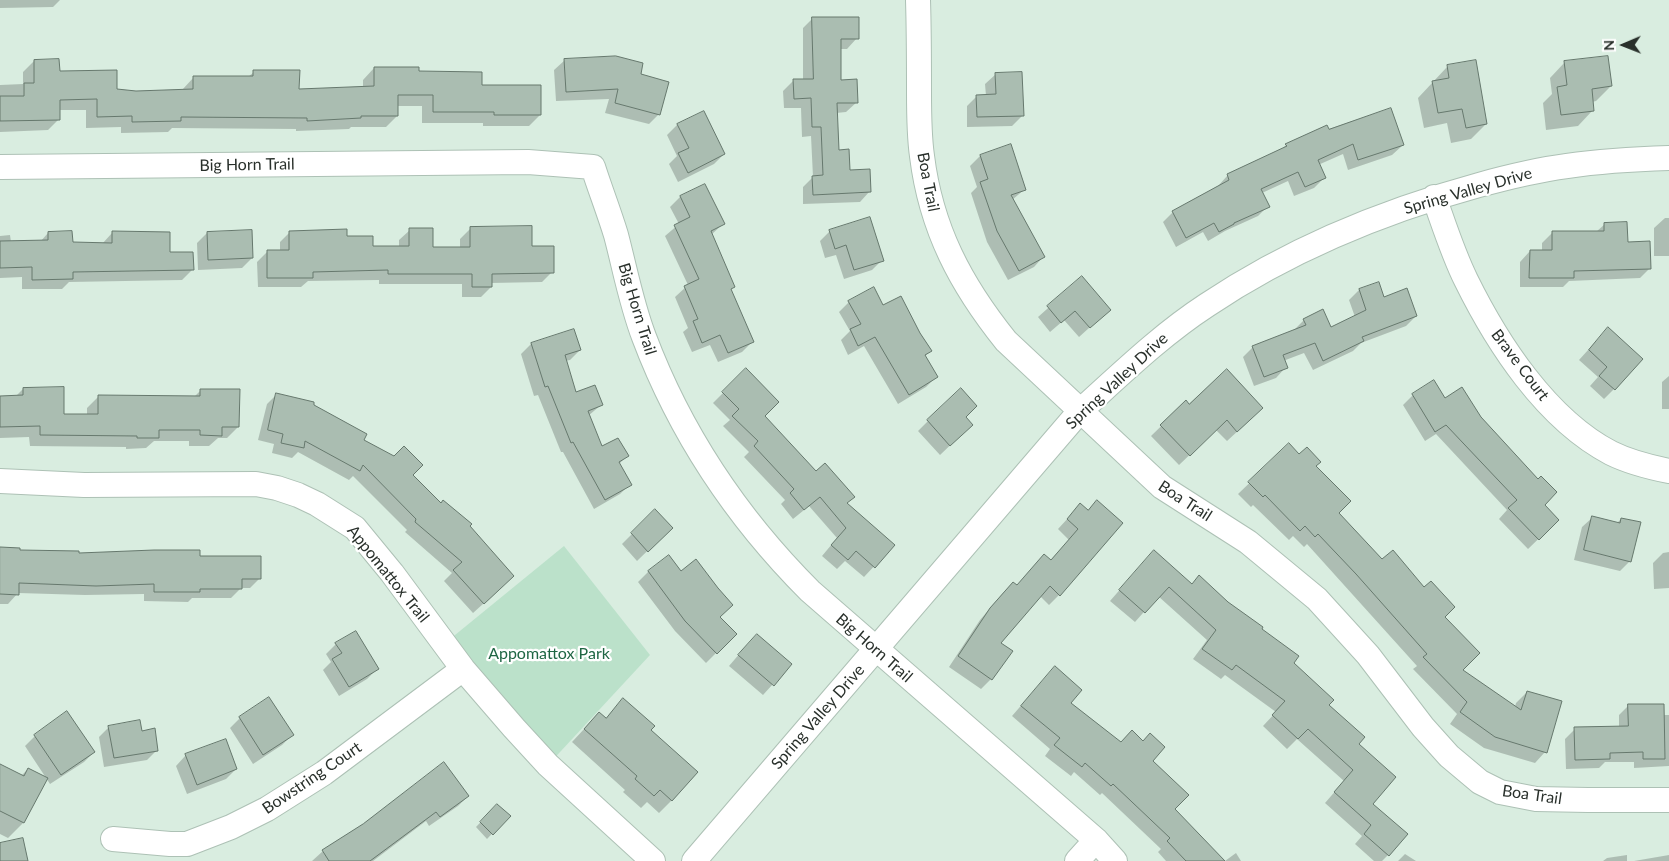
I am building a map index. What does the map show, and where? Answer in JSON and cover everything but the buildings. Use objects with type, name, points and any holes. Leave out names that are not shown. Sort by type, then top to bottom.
[{"type":"street","name":"Boa Trail","points":[[918,0],[920,126],[922,157],[930,198],[945,244],[969,292],[1001,335],[1162,487],[1248,542],[1317,599],[1368,654],[1423,727],[1449,756],[1480,782],[1500,792],[1536,799],[1669,800]]},
{"type":"street","name":"Spring Valley Drive","points":[[694,861],[1080,411],[1150,349],[1199,310],[1292,255],[1382,217],[1434,198],[1522,174],[1566,166],[1616,160],[1669,158]]},
{"type":"street","name":"Big Horn Trail","points":[[0,167],[528,162],[593,167],[615,234],[632,302],[675,410],[704,461],[737,509],[786,567],[810,591],[1096,840],[1115,861]]},
{"type":"street","name":"Brave Court","points":[[1434,198],[1465,278],[1501,341],[1535,388],[1573,426],[1610,453],[1628,461],[1669,471]]},
{"type":"street","name":"Appomattox Trail","points":[[0,481],[84,485],[236,484],[277,488],[317,504],[355,528],[392,573],[463,669],[548,765],[653,861]]},
{"type":"street","name":"Bowstring Court","points":[[113,839],[187,844],[231,827],[267,809],[310,783],[463,669]]},
{"type":"street","points":[[1078,861],[1096,840]]},
{"type":"green space","name":"Appomattox Park","points":[[564,546],[650,655],[548,765],[444,644]]}]
